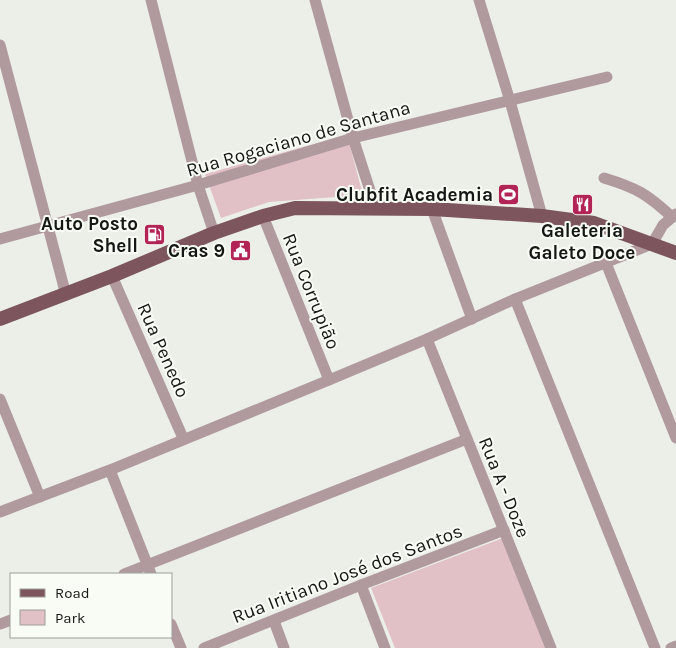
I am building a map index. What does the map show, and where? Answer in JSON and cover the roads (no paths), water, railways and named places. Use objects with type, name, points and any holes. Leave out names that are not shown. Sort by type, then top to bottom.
[{"type":"main road","points":[[0,319],[66,295],[214,232],[295,208],[432,209],[542,216],[594,223],[676,253]]},
{"type":"street","points":[[151,0],[198,184],[214,232]]},
{"type":"street","points":[[315,0],[353,138],[376,209]]},
{"type":"street","points":[[479,0],[542,216]]},
{"type":"street","points":[[0,45],[66,295]]},
{"type":"street","name":"Rua Rogaciano de Santana","points":[[0,240],[353,138],[607,77]]},
{"type":"street","points":[[0,512],[110,470],[329,380],[427,339],[515,299],[652,244],[663,225],[674,215],[642,192],[604,178]]},
{"type":"street","points":[[432,209],[472,319]]},
{"type":"street","name":"Rua Corrupião","points":[[263,216],[329,380]]},
{"type":"street","points":[[606,263],[676,438]]},
{"type":"street","name":"Rua Penedo","points":[[112,276],[184,438]]},
{"type":"street","points":[[515,299],[655,648]]},
{"type":"street","name":"Rua A - Doze","points":[[427,339],[551,648]]},
{"type":"street","points":[[0,399],[40,497]]},
{"type":"street","points":[[130,573],[149,570],[228,534],[467,439]]},
{"type":"street","points":[[110,470],[149,570]]},
{"type":"street","name":"Rua Iritiano José dos Santos","points":[[204,648],[504,530]]},
{"type":"street","points":[[361,585],[385,648]]},
{"type":"street","points":[[274,621],[284,648]]},
{"type":"street","points":[[172,626],[181,648]]},
{"type":"street","points":[[671,648],[676,646]]},
{"type":"place","name":"Clubfit Academia","points":[[509,194]]},
{"type":"place","name":"Galeteria Galeto Doce","points":[[582,204]]},
{"type":"place","name":"Auto Posto Shell","points":[[154,234]]},
{"type":"place","name":"Cras 9","points":[[241,250]]}]
